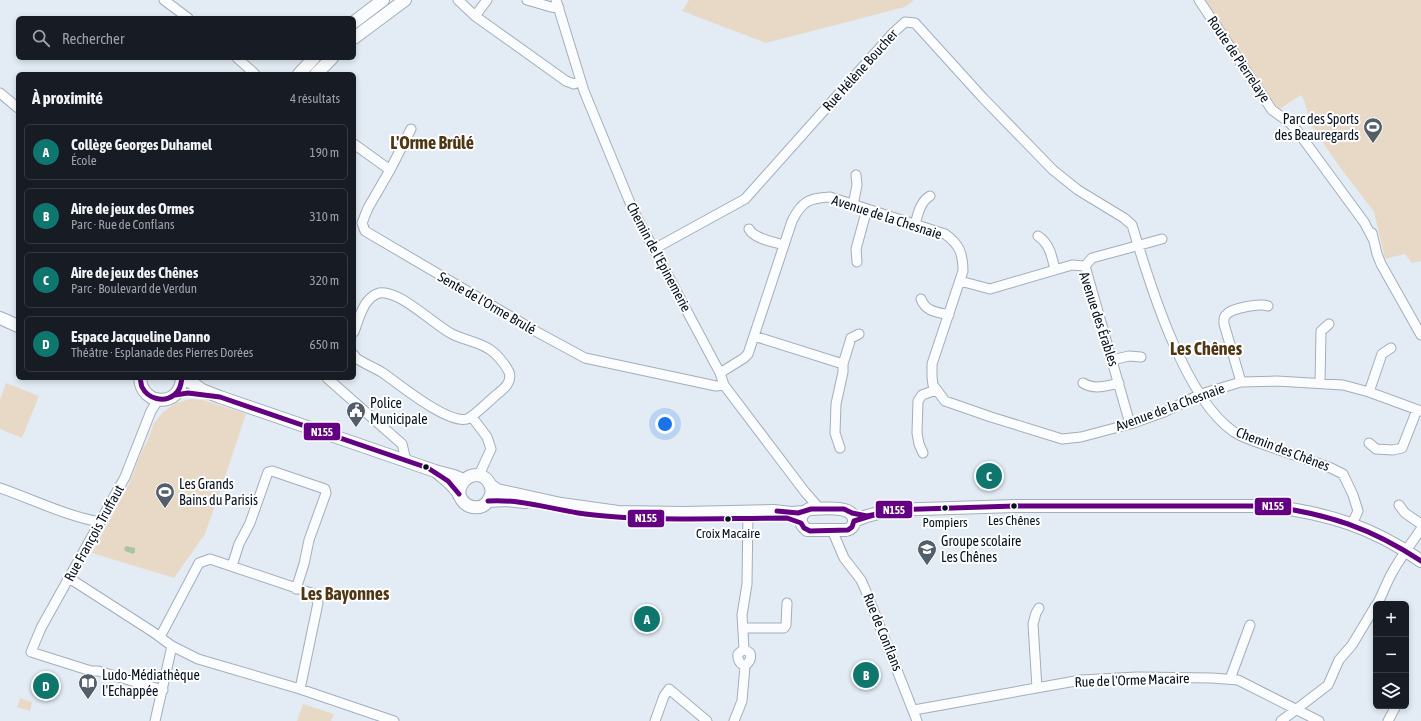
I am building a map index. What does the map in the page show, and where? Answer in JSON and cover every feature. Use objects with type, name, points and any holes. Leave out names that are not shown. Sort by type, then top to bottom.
[{"type":"main road","points":[[356,20],[383,0]]},
{"type":"main road","points":[[356,37],[405,0]]},
{"type":"main road","points":[[301,72],[312,60]]},
{"type":"main road","points":[[318,72],[330,60]]},
{"type":"main road","points":[[0,318],[16,325]]},
{"type":"main road","points":[[139,380],[143,389],[154,398],[170,398],[179,390],[183,380]]},
{"type":"main road","points":[[186,380],[202,390],[220,398],[464,480]]},
{"type":"main road","points":[[175,395],[188,393],[220,398]]},
{"type":"main road","points":[[435,471],[450,484],[465,504],[470,507],[480,507],[488,501],[492,493],[490,485]]},
{"type":"main road","points":[[459,494],[460,484],[464,480],[473,475],[479,475],[484,477],[490,485],[497,490],[600,511],[654,514],[748,515]]},
{"type":"main road","points":[[488,501],[518,501],[579,513],[617,517],[666,519],[748,515],[774,511],[801,516],[820,509],[844,509],[851,522]]},
{"type":"main road","points":[[801,516],[804,528],[810,531],[832,530],[867,516],[890,510],[1015,506],[1269,506],[1301,510],[1352,524],[1380,537],[1421,561]]},
{"type":"street","points":[[164,0],[185,16]]},
{"type":"street","points":[[458,0],[475,16],[566,81],[574,84],[580,81]]},
{"type":"street","points":[[475,16],[487,0]]},
{"type":"street","points":[[527,0],[551,7],[557,4]]},
{"type":"street","name":"Route de Pierrelaye","points":[[1199,0],[1272,110],[1298,125],[1302,129],[1365,215],[1372,230],[1373,239],[1381,264],[1421,336]]},
{"type":"street","name":"Chemin de l'Epinemerie","points":[[557,4],[580,81],[633,210],[720,373],[724,385],[805,492],[820,509]]},
{"type":"street","name":"Rue Hélène Boucher","points":[[654,249],[744,199],[893,33],[905,22],[911,21],[915,22],[983,98],[1054,170],[1078,190],[1124,218],[1132,225],[1138,246]]},
{"type":"street","points":[[239,60],[253,72]]},
{"type":"street","points":[[0,93],[16,106]]},
{"type":"street","name":"Sente de l'Orme Brulé","points":[[411,129],[366,213],[362,223],[365,231],[537,332],[585,358],[716,386],[724,385]]},
{"type":"street","points":[[356,145],[390,170]]},
{"type":"street","points":[[853,205],[857,185],[856,175]]},
{"type":"street","points":[[915,224],[921,205],[925,199],[930,196]]},
{"type":"street","name":"Avenue de la Chesnaie","points":[[720,373],[748,354],[796,211],[808,200],[830,197],[945,234],[958,246],[963,258],[963,271],[932,364],[933,385],[945,401],[1004,422],[1062,439],[1081,437],[1130,424],[1164,412],[1201,394],[1241,382],[1277,381],[1343,385],[1369,392],[1419,411]]},
{"type":"street","points":[[857,262],[856,249],[867,210]]},
{"type":"street","points":[[749,229],[755,235],[784,245]]},
{"type":"street","points":[[1038,236],[1046,243],[1050,251],[1055,270]]},
{"type":"street","points":[[1085,266],[1092,258],[1162,239]]},
{"type":"street","name":"Chemin des Chênes","points":[[1138,246],[1159,308],[1181,360],[1215,414],[1235,432],[1253,441],[1331,468],[1343,474],[1358,507],[1357,514],[1352,524]]},
{"type":"street","name":"Avenue des Érables","points":[[960,281],[990,290],[1072,265],[1085,266],[1130,424]]},
{"type":"street","points":[[356,327],[367,301],[378,294],[388,293],[408,303],[452,334],[489,349],[506,367],[509,372],[509,380],[505,388],[472,417],[464,419],[432,407],[382,373],[356,358]]},
{"type":"street","points":[[921,299],[924,305],[930,309],[949,315]]},
{"type":"street","points":[[1241,382],[1224,324],[1224,319],[1229,312],[1256,305],[1268,306]]},
{"type":"street","points":[[1320,383],[1321,331],[1329,324]]},
{"type":"street","points":[[840,448],[835,433],[836,404],[843,372],[843,364],[851,338],[859,334]]},
{"type":"street","points":[[754,336],[843,364]]},
{"type":"street","points":[[1369,392],[1382,354],[1390,348]]},
{"type":"street","points":[[1112,360],[1129,356],[1141,357]]},
{"type":"street","points":[[329,380],[402,444],[406,460]]},
{"type":"street","points":[[1083,383],[1086,385],[1102,387],[1119,383]]},
{"type":"street","points":[[923,453],[919,444],[917,433],[918,401],[922,395],[936,390]]},
{"type":"street","name":"Rue François Truffaut","points":[[154,398],[151,411],[124,477],[41,628],[31,652],[91,671],[98,671],[163,690]]},
{"type":"street","points":[[1369,443],[1376,450],[1393,450],[1402,448],[1419,411]]},
{"type":"street","points":[[472,417],[486,437],[491,449],[479,475]]},
{"type":"street","points":[[232,566],[239,544],[250,522],[268,472],[272,471],[324,489],[326,493],[309,540],[304,564],[296,589]]},
{"type":"street","points":[[0,488],[100,522]]},
{"type":"street","points":[[801,516],[809,505],[805,492]]},
{"type":"street","points":[[1400,505],[1405,513],[1421,524]]},
{"type":"street","points":[[734,721],[742,701],[745,666],[740,663],[738,657],[740,652],[744,649],[742,615],[746,584],[748,515]]},
{"type":"street","points":[[840,548],[851,522]]},
{"type":"street","points":[[1379,601],[1391,574],[1421,529]]},
{"type":"street","name":"Rue de Conflans","points":[[832,530],[844,558],[861,580],[914,710],[917,721]]},
{"type":"street","points":[[160,637],[199,563],[210,560],[314,594],[318,603],[300,689]]},
{"type":"street","points":[[69,578],[172,646],[198,659],[300,689],[394,721]]},
{"type":"street","points":[[743,628],[784,628],[786,625],[787,603]]},
{"type":"street","points":[[1037,688],[1032,624],[1039,608]]},
{"type":"street","points":[[1281,721],[1328,685],[1339,660],[1352,645],[1373,610]]},
{"type":"street","points":[[1230,679],[1250,625]]},
{"type":"street","points":[[155,721],[172,646]]},
{"type":"street","name":"Rue de l'Orme Macaire","points":[[914,710],[1082,680],[1130,677],[1230,679],[1238,680],[1319,721]]},
{"type":"street","points":[[655,721],[664,696],[669,688],[707,721]]},
{"type":"street","points":[[1388,721],[1394,709]]},
{"type":"shaded area","points":[[689,0],[914,0],[905,7],[766,43],[682,11]]},
{"type":"shaded area","name":"Parc des Sports des Beauregards","points":[[1206,0],[1421,0],[1421,261],[1412,263],[1405,254],[1385,259],[1374,212],[1339,166],[1311,125],[1304,100],[1301,95],[1281,108],[1278,108],[1247,65]]},
{"type":"shaded area","points":[[6,383],[39,396],[22,438],[0,429],[0,400]]},
{"type":"shaded area","name":"Les Grands Bains du Parisis","points":[[190,399],[203,400],[246,414],[205,534],[174,578],[92,553],[129,484],[154,423],[163,412],[176,403]]},
{"type":"shaded area","points":[[126,546],[135,548],[135,552],[133,554],[125,551],[124,549]]},
{"type":"shaded area","points":[[865,669],[871,672],[873,677],[871,679],[860,678],[858,674]]},
{"type":"shaded area","points":[[20,698],[32,702],[30,711],[17,707]]},
{"type":"shaded area","points":[[303,704],[334,714],[331,721],[297,721]]},
{"type":"transit line","name":"N155","points":[[140,380],[142,386],[148,394],[152,397],[161,399],[166,399],[178,392],[182,380]]},
{"type":"transit line","name":"N155","points":[[175,395],[188,393],[220,397],[428,468],[448,481],[459,494]]},
{"type":"transit line","name":"N155","points":[[488,501],[511,501],[578,513],[617,517],[680,519],[787,518],[801,523],[804,528],[810,531],[848,530],[852,527],[854,521],[890,510],[1015,506],[1269,506],[1311,513],[1348,524],[1403,549],[1421,561]]},
{"type":"transit line","name":"N155","points":[[777,511],[798,513],[811,509],[844,509],[852,513],[867,516],[877,514]]},
{"type":"place","name":"Parc des Sports des Beauregards","points":[[1373,144]]},
{"type":"place","name":"Police Municipale","points":[[356,428]]},
{"type":"place","name":"Aire de jeux des Chênes","points":[[989,476]]},
{"type":"place","name":"Les Chênes","points":[[1014,506]]},
{"type":"place","name":"Pompiers","points":[[945,508]]},
{"type":"place","name":"Les Grands Bains du Parisis","points":[[165,509]]},
{"type":"place","name":"Croix Macaire","points":[[728,519]]},
{"type":"place","name":"Groupe scolaire Les Chênes","points":[[927,566]]},
{"type":"place","name":"Collège Georges Duhamel","points":[[647,619]]},
{"type":"place","name":"Aire de jeux des Ormes","points":[[866,675]]},
{"type":"place","name":"Espace Jacqueline Danno","points":[[46,686]]},
{"type":"place","name":"Ludo-Médiathèque l'Echappée","points":[[88,700]]},
{"type":"district","name":"L'Orme Brûlé","points":[[432,142]]},
{"type":"district","name":"Les Chênes","points":[[1206,348]]},
{"type":"district","name":"Les Bayonnes","points":[[345,593]]}]
